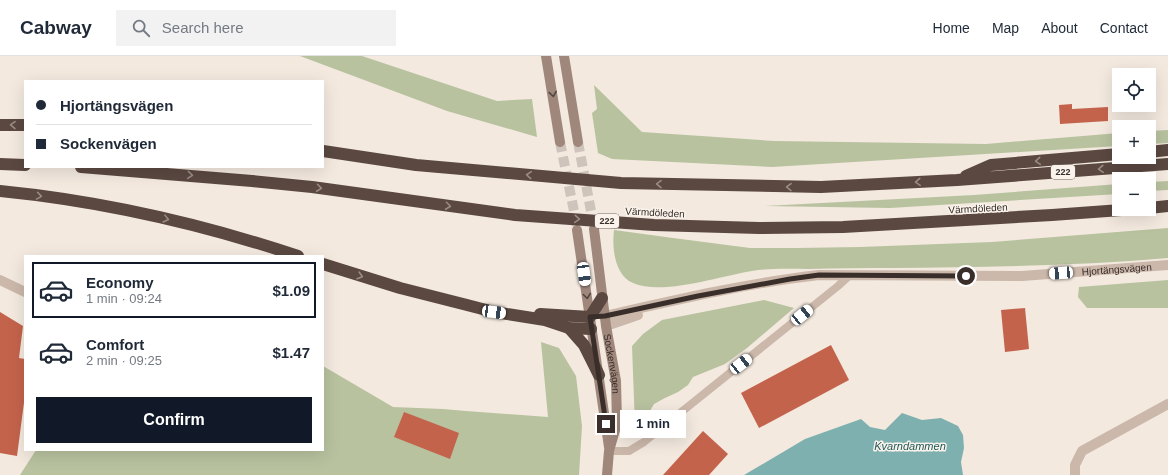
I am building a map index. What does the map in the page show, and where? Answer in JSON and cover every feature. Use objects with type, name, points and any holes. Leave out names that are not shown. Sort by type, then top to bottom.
[{"type":"highway","points":[[0,125],[24,125]]},
{"type":"highway","points":[[1156,151],[1168,150]]},
{"type":"highway","name":"222","points":[[324,151],[416,165],[621,183],[821,187],[957,180],[1168,164]]},
{"type":"highway","points":[[957,180],[992,165],[1112,155]]},
{"type":"highway","points":[[0,164],[24,165]]},
{"type":"highway","name":"Värmdöleden","points":[[93,168],[282,184],[515,215],[654,225],[759,228],[843,227],[1112,211]]},
{"type":"highway","points":[[0,191],[22,193],[129,210],[220,233],[295,255]]},
{"type":"highway","points":[[1156,207],[1168,206]]},
{"type":"highway","points":[[324,264],[400,288],[494,312],[545,320],[569,328],[584,345],[599,375]]},
{"type":"highway","points":[[591,323],[602,298]]},
{"type":"highway","points":[[467,305],[591,323]]},
{"type":"highway","points":[[569,328],[591,323]]},
{"type":"main road","points":[[546,56],[560,142]]},
{"type":"main road","points":[[564,56],[578,142]]},
{"type":"main road","name":"Sockenvägen","points":[[594,229],[605,321],[616,381],[617,423],[609,451]]},
{"type":"main road","name":"Sockenvägen","points":[[577,230],[609,451],[608,475]]},
{"type":"main road","points":[[591,323],[605,321]]},
{"type":"street","name":"Hjortängsvägen","points":[[605,321],[683,299],[819,275],[1022,276],[1168,265]]},
{"type":"street","points":[[0,280],[24,292]]},
{"type":"street","points":[[1075,475],[1075,465],[1082,451],[1168,404]]},
{"type":"lane","points":[[609,451],[629,451],[644,442],[850,275]]},
{"type":"green space","points":[[300,56],[362,56],[497,101],[532,99],[537,137],[447,111]]},
{"type":"green space","points":[[594,85],[642,132],[774,141],[986,144],[1112,134],[1112,146],[772,167],[612,159],[598,153],[592,113],[597,109]]},
{"type":"green space","points":[[1168,130],[1168,143],[1156,144],[1156,131]]},
{"type":"green space","points":[[1168,181],[1168,190],[1156,191],[1156,182]]},
{"type":"green space","points":[[1112,185],[1112,194],[890,208],[765,206],[974,195]]},
{"type":"green space","points":[[1168,228],[1168,258],[1030,266],[766,269],[739,273],[691,284],[659,287],[633,283],[627,279],[618,267],[613,244],[614,230],[750,248],[796,248],[992,242]]},
{"type":"green space","points":[[1168,280],[1168,308],[1087,308],[1078,297],[1079,287]]},
{"type":"green space","points":[[764,300],[794,308],[747,348],[725,364],[693,377],[688,385],[678,392],[654,404],[647,416],[635,426],[632,346],[643,334],[662,320]]},
{"type":"green space","points":[[541,342],[559,348],[576,376],[582,426],[579,475],[20,475],[35,451],[324,451],[324,367],[393,407],[443,409],[548,417]]},
{"type":"water","name":"Kvarndammen","points":[[902,413],[922,420],[941,418],[958,426],[963,435],[964,448],[961,462],[963,475],[744,475],[805,439],[861,419],[870,427],[885,430]]},
{"type":"building","points":[[1072,104],[1072,109],[1108,107],[1108,121],[1060,124],[1059,105]]},
{"type":"building","points":[[1025,308],[1029,349],[1005,352],[1001,310]]},
{"type":"building","points":[[0,312],[23,326],[19,358],[24,359],[24,403],[17,456],[0,453]]},
{"type":"building","points":[[831,345],[849,380],[759,428],[741,393]]},
{"type":"building","points":[[404,412],[459,433],[450,459],[394,437]]},
{"type":"building","points":[[703,431],[728,454],[709,475],[663,475]]},
{"type":"tunnel","points":[[560,142],[577,226]]},
{"type":"tunnel","points":[[578,142],[594,227]]},
{"type":"route","points":[[606,424],[590,317],[605,316],[698,296],[819,275],[966,276]]}]
